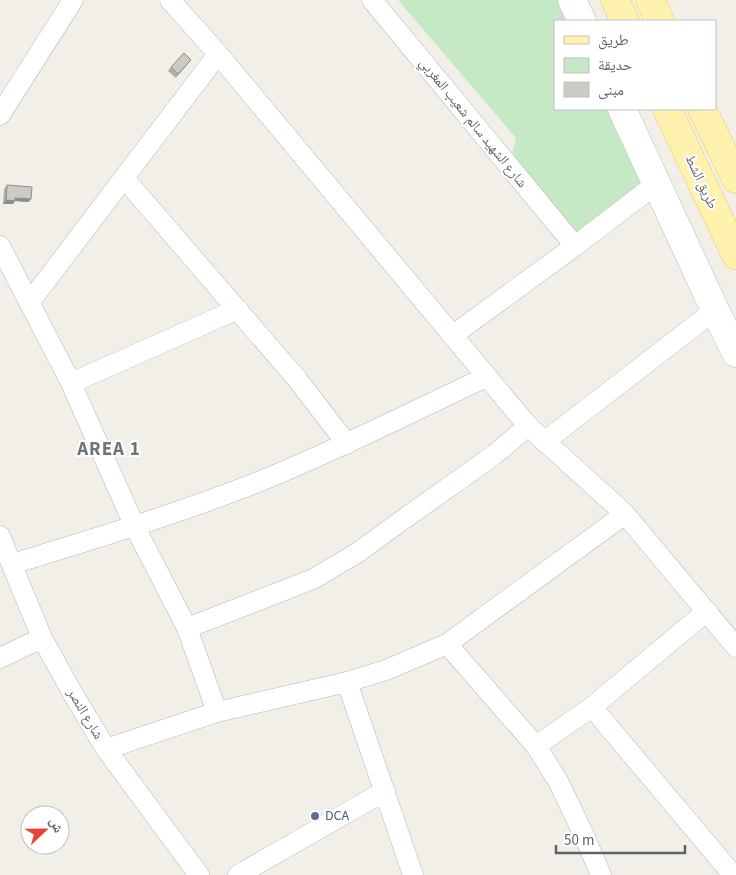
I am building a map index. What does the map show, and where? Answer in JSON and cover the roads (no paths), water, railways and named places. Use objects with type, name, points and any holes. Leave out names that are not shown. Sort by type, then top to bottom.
[{"type":"main road","points":[[615,0],[625,20]]},
{"type":"main road","points":[[650,0],[660,20]]},
{"type":"main road","name":"طريق الشط","points":[[667,110],[736,255]]},
{"type":"main road","points":[[702,110],[736,179]]},
{"type":"street","points":[[0,115],[73,0]]},
{"type":"street","points":[[170,0],[218,54],[528,426],[625,514],[736,647]]},
{"type":"street","name":"شارع الشهيد سالم شعيب المغربي","points":[[372,0],[575,246]]},
{"type":"street","points":[[572,0],[582,20]]},
{"type":"street","points":[[30,303],[218,54]]},
{"type":"street","points":[[622,110],[714,310],[736,352]]},
{"type":"street","points":[[124,178],[297,379],[346,444]]},
{"type":"street","points":[[453,335],[656,184]]},
{"type":"street","points":[[0,246],[71,383],[135,527],[187,628],[217,712]]},
{"type":"street","points":[[71,383],[238,309]]},
{"type":"street","points":[[544,442],[714,310]]},
{"type":"street","points":[[12,564],[135,527],[262,480],[346,444],[486,377]]},
{"type":"street","points":[[187,628],[320,575],[357,553],[494,455],[528,426]]},
{"type":"street","points":[[106,749],[217,712],[347,682],[386,670],[447,644],[625,514]]},
{"type":"street","name":"شارع النصر","points":[[0,536],[42,638],[106,749],[199,875]]},
{"type":"street","points":[[536,746],[592,707],[707,611]]},
{"type":"street","points":[[0,658],[42,638]]},
{"type":"street","points":[[447,644],[536,746],[558,782],[584,833],[601,875]]},
{"type":"street","points":[[347,682],[414,875]]},
{"type":"street","points":[[592,707],[733,875]]},
{"type":"street","points":[[238,875],[385,791]]},
{"type":"place","name":"DCA","points":[[315,816]]},
{"type":"district","name":"AREA 1","points":[[109,449]]}]
